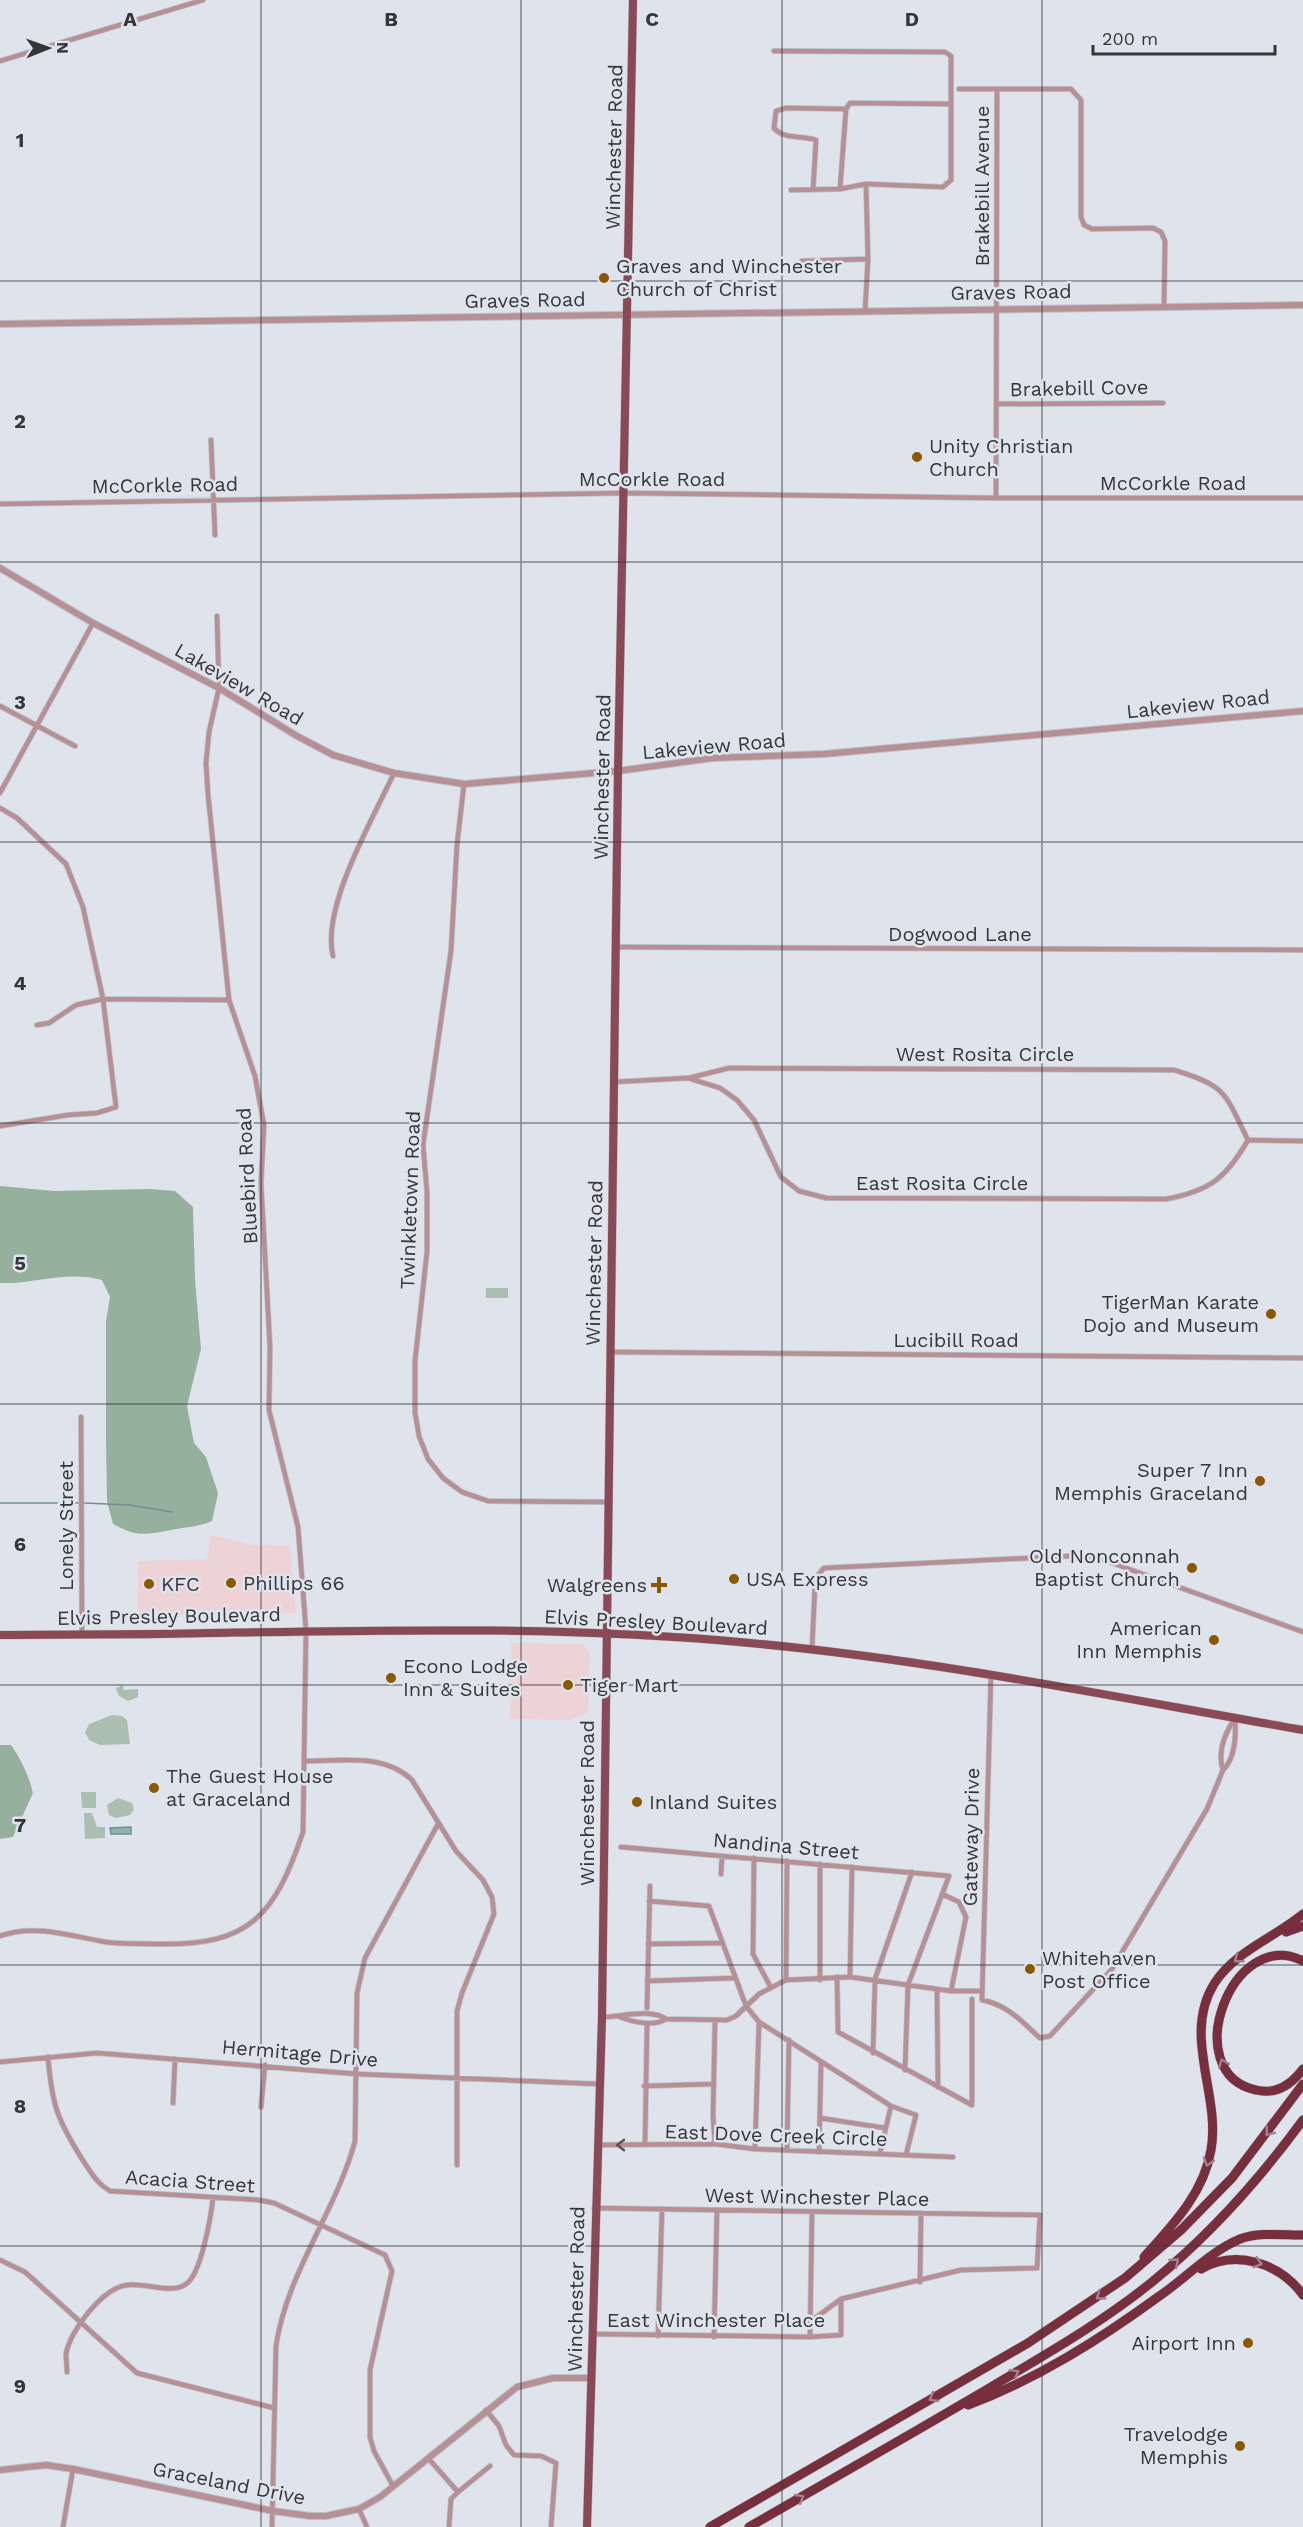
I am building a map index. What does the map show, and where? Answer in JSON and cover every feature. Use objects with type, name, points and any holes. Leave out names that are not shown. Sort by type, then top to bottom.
[{"type":"highway","points":[[1125,2278],[1183,2211],[1202,2178],[1211,2151],[1213,2124],[1201,2042],[1204,2009],[1213,1987],[1220,1976],[1243,1954],[1303,1914]]},
{"type":"highway","points":[[1261,1943],[1303,1926]]},
{"type":"highway","points":[[1303,1961],[1294,1957],[1277,1956],[1261,1961],[1246,1972],[1227,1996],[1218,2033],[1223,2066],[1241,2086],[1268,2092],[1278,2090],[1296,2078],[1303,2069]]},
{"type":"highway","points":[[710,2527],[1045,2332],[1125,2278],[1181,2230],[1232,2178],[1303,2084]]},
{"type":"highway","points":[[749,2527],[1089,2328],[1151,2283],[1228,2211],[1268,2166],[1303,2120]]},
{"type":"highway","points":[[946,2413],[1000,2393],[1044,2370],[1119,2325],[1220,2250],[1240,2239],[1260,2235],[1303,2235]]},
{"type":"highway","points":[[1183,2279],[1216,2262],[1248,2261],[1279,2272],[1303,2295]]},
{"type":"main road","name":"Winchester Road","points":[[586,2527],[594,2208],[602,2017],[613,1082],[633,0]]},
{"type":"main road","name":"Elvis Presley Boulevard","points":[[0,1635],[306,1630],[605,1633],[812,1649],[991,1674],[1303,1730]]},
{"type":"street","points":[[0,61],[202,0]]},
{"type":"street","points":[[774,51],[945,52],[951,56],[951,180],[943,187],[866,184],[840,189],[791,190]]},
{"type":"street","points":[[959,89],[1071,89],[1077,94],[1081,100],[1081,217],[1084,225],[1092,229],[1153,228],[1161,232],[1165,241],[1164,307]]},
{"type":"street","name":"Brakebill Avenue","points":[[996,498],[997,89]]},
{"type":"street","points":[[840,189],[846,109],[850,103],[951,104]]},
{"type":"street","points":[[813,190],[816,140],[784,136],[776,131],[774,128],[776,111],[786,108],[846,109]]},
{"type":"street","points":[[865,311],[868,259],[866,184]]},
{"type":"street","points":[[802,261],[868,259]]},
{"type":"street","name":"Graves Road","points":[[0,324],[1303,305]]},
{"type":"street","name":"Brakebill Cove","points":[[996,404],[1162,403]]},
{"type":"street","points":[[210,440],[214,535]]},
{"type":"street","name":"McCorkle Road","points":[[0,504],[625,493],[996,498],[1303,498]]},
{"type":"street","name":"Lakeview Road","points":[[0,567],[93,623],[219,688],[324,750],[394,773],[464,784],[618,771],[713,758],[824,754],[1303,711]]},
{"type":"street","name":"Bluebird Road","points":[[0,1936],[28,1930],[56,1932],[105,1942],[181,1944],[216,1941],[238,1934],[270,1904],[293,1860],[303,1832],[306,1630],[298,1527],[269,1410],[269,1328],[261,1183],[264,1125],[255,1076],[229,1000],[206,763],[208,732],[219,688],[217,616]]},
{"type":"street","points":[[0,793],[93,623]]},
{"type":"street","points":[[0,706],[75,746]]},
{"type":"street","points":[[333,956],[330,924],[336,901],[394,773]]},
{"type":"street","name":"Twinkletown Road","points":[[464,784],[457,845],[451,951],[423,1145],[428,1192],[427,1252],[415,1361],[415,1412],[419,1436],[428,1459],[443,1478],[462,1492],[488,1501],[607,1502]]},
{"type":"street","points":[[0,808],[17,818],[66,864],[83,907],[103,999],[116,1107],[97,1113],[68,1115],[0,1126]]},
{"type":"street","name":"Dogwood Lane","points":[[616,947],[1303,950]]},
{"type":"street","points":[[37,1025],[49,1023],[76,1005],[103,999],[229,1000]]},
{"type":"street","name":"West Rosita Circle","points":[[688,1078],[729,1068],[1174,1070],[1205,1080],[1219,1088],[1248,1140]]},
{"type":"street","name":"East Rosita Circle","points":[[613,1082],[688,1078],[720,1088],[737,1101],[754,1120],[781,1177],[799,1191],[826,1198],[1166,1198],[1193,1194],[1217,1180],[1234,1164],[1248,1140]]},
{"type":"street","points":[[1248,1140],[1303,1141]]},
{"type":"street","name":"Lucibill Road","points":[[609,1352],[1303,1358]]},
{"type":"street","name":"Lonely Street","points":[[81,1418],[82,1634]]},
{"type":"street","points":[[812,1649],[816,1580],[824,1568],[1080,1556],[1104,1560],[1303,1632]]},
{"type":"street","name":"Gateway Drive","points":[[991,1674],[982,2001],[1000,2004],[1040,2037],[1050,2036],[1112,1969],[1207,1809],[1223,1770]]},
{"type":"street","points":[[1235,1718],[1236,1732],[1230,1764],[1223,1770],[1220,1761],[1225,1733],[1235,1718]]},
{"type":"street","points":[[304,1761],[374,1761],[395,1766],[412,1780],[456,1851],[483,1880],[492,1897],[494,1914],[465,1983],[457,2012],[459,2079],[457,2165]]},
{"type":"street","points":[[272,2527],[274,2408],[280,2321],[291,2287],[349,2163],[355,2141],[357,1993],[365,1958],[438,1824]]},
{"type":"street","name":"Nandina Street","points":[[621,1847],[949,1876],[942,1894]]},
{"type":"street","points":[[721,1874],[722,1856]]},
{"type":"street","points":[[754,1858],[753,1954],[770,1986]]},
{"type":"street","points":[[786,1980],[787,1861]]},
{"type":"street","points":[[820,1864],[820,1980]]},
{"type":"street","points":[[850,1977],[852,1867]]},
{"type":"street","points":[[873,2053],[875,1979],[912,1872]]},
{"type":"street","points":[[647,2008],[650,1886]]},
{"type":"street","points":[[905,2070],[908,1985],[942,1894],[959,1902],[966,1917],[951,1991]]},
{"type":"street","points":[[649,1901],[709,1906],[746,2006],[759,2022],[821,2063],[891,2106],[916,2115],[906,2155]]},
{"type":"street","points":[[648,1944],[721,1942]]},
{"type":"street","points":[[837,1977],[838,2032],[972,2105],[972,1999]]},
{"type":"street","points":[[602,2017],[647,2015],[662,2016],[666,2019],[715,2021],[732,2019],[770,1986],[786,1980],[850,1977],[951,1991],[982,1991]]},
{"type":"street","points":[[647,1980],[734,1978]]},
{"type":"street","points":[[937,1989],[938,2087]]},
{"type":"street","points":[[645,2145],[644,2086],[647,2015]]},
{"type":"street","points":[[620,2017],[647,2024],[666,2019]]},
{"type":"street","points":[[715,2021],[715,2144]]},
{"type":"street","points":[[755,2149],[759,2022]]},
{"type":"street","points":[[787,2150],[789,2040]]},
{"type":"street","name":"Hermitage Drive","points":[[0,2062],[97,2053],[357,2074],[598,2084]]},
{"type":"street","name":"Acacia Street","points":[[48,2057],[50,2090],[58,2121],[98,2184],[110,2191],[274,2203],[385,2255],[392,2271],[370,2370],[370,2437],[374,2451],[393,2486]]},
{"type":"street","points":[[172,2103],[175,2059]]},
{"type":"street","points":[[819,2152],[821,2063]]},
{"type":"street","points":[[261,2107],[265,2065]]},
{"type":"street","points":[[644,2086],[714,2084]]},
{"type":"street","points":[[880,2153],[891,2106]]},
{"type":"street","points":[[820,2118],[885,2128]]},
{"type":"street","name":"East Dove Creek Circle","points":[[597,2145],[715,2144],[755,2149],[953,2157]]},
{"type":"street","points":[[67,2372],[66,2354],[71,2340],[103,2296],[115,2288],[129,2284],[174,2288],[186,2285],[194,2275],[211,2216],[213,2198]]},
{"type":"street","name":"West Winchester Place","points":[[594,2208],[1040,2215]]},
{"type":"street","points":[[658,2337],[662,2210]]},
{"type":"street","points":[[714,2337],[717,2210]]},
{"type":"street","points":[[810,2337],[812,2212]]},
{"type":"street","points":[[920,2282],[921,2213]]},
{"type":"street","name":"East Winchester Place","points":[[811,2321],[841,2299],[920,2282],[961,2270],[1037,2268],[1040,2215]]},
{"type":"street","points":[[0,2260],[25,2272],[137,2373],[274,2408]]},
{"type":"street","name":"East Winchester Place","points":[[591,2334],[658,2337],[841,2335],[841,2299]]},
{"type":"street","name":"Graceland Drive","points":[[0,2470],[46,2465],[273,2511],[326,2516],[359,2509],[393,2486],[517,2387],[553,2378],[590,2378]]},
{"type":"street","points":[[486,2410],[499,2426],[506,2445],[514,2455],[541,2456],[556,2463],[551,2527]]},
{"type":"street","points":[[428,2458],[458,2492]]},
{"type":"street","points":[[449,2527],[451,2499],[490,2466]]},
{"type":"street","points":[[63,2527],[73,2469]]},
{"type":"street","points":[[359,2509],[367,2527]]},
{"type":"shaded area","points":[[0,1186],[54,1191],[149,1189],[175,1191],[193,1207],[195,1280],[201,1349],[187,1406],[194,1443],[206,1457],[218,1493],[212,1521],[197,1526],[148,1534],[135,1533],[113,1524],[107,1501],[106,1440],[106,1321],[110,1297],[102,1280],[89,1277],[77,1276],[0,1283]]},
{"type":"shaded area","points":[[486,1288],[508,1288],[508,1298],[486,1298]]},
{"type":"shaded area","points":[[211,1535],[253,1545],[290,1546],[296,1613],[138,1616],[138,1561],[207,1559]]},
{"type":"shaded area","points":[[511,1643],[583,1644],[590,1653],[588,1713],[569,1720],[512,1719],[510,1717]]},
{"type":"shaded area","points":[[123,1685],[124,1690],[138,1689],[138,1697],[128,1701],[119,1696],[116,1688]]},
{"type":"shaded area","points":[[112,1715],[122,1716],[127,1720],[130,1744],[100,1745],[89,1740],[85,1733],[89,1724]]},
{"type":"shaded area","points":[[0,1745],[11,1745],[24,1768],[33,1793],[13,1837],[0,1839]]},
{"type":"shaded area","points":[[81,1792],[96,1792],[96,1808],[82,1808]]},
{"type":"shaded area","points":[[118,1798],[132,1803],[134,1809],[130,1815],[116,1818],[109,1815],[107,1805]]},
{"type":"shaded area","points":[[84,1813],[92,1813],[97,1827],[105,1827],[105,1838],[85,1839]]},
{"type":"shaded area","points":[[131,1827],[131,1834],[111,1834],[110,1828]]},
{"type":"waterway","points":[[0,1503],[79,1503]]},
{"type":"waterway","points":[[84,1503],[130,1505],[172,1512]]},
{"type":"place","name":"Graves and Winchester Church of Christ","points":[[604,278]]},
{"type":"place","name":"Unity Christian Church","points":[[917,457]]},
{"type":"place","name":"TigerMan Karate Dojo and Museum","points":[[1271,1314]]},
{"type":"place","name":"Super 7 Inn Memphis Graceland","points":[[1260,1481]]},
{"type":"place","name":"Old Nonconnah Baptist Church","points":[[1192,1568]]},
{"type":"place","name":"USA Express","points":[[734,1579]]},
{"type":"place","name":"Phillips 66","points":[[231,1583]]},
{"type":"place","name":"KFC","points":[[149,1584]]},
{"type":"place","name":"Walgreens","points":[[659,1585]]},
{"type":"place","name":"American Inn Memphis","points":[[1214,1640]]},
{"type":"place","name":"Econo Lodge Inn & Suites","points":[[391,1678]]},
{"type":"place","name":"Tiger Mart","points":[[568,1685]]},
{"type":"place","name":"The Guest House at Graceland","points":[[154,1788]]},
{"type":"place","name":"Inland Suites","points":[[637,1802]]},
{"type":"place","name":"Whitehaven Post Office","points":[[1030,1969]]},
{"type":"place","name":"Airport Inn","points":[[1248,2343]]},
{"type":"place","name":"Travelodge Memphis","points":[[1240,2446]]}]
